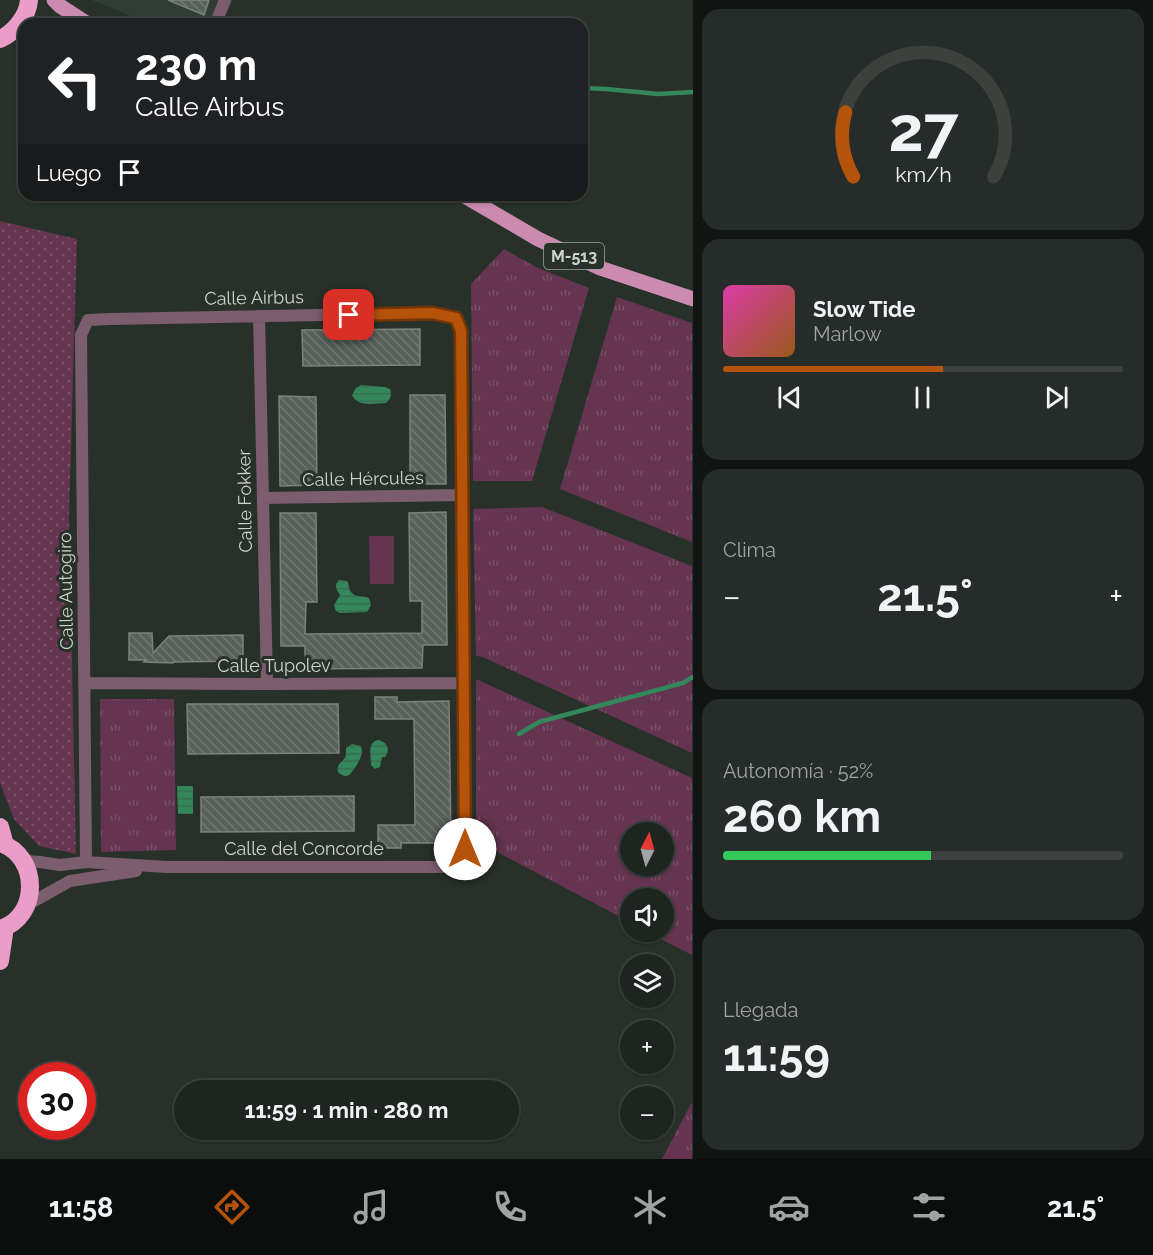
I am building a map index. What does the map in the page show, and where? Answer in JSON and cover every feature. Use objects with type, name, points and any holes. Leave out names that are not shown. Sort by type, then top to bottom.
[{"type":"highway","points":[[22,18],[29,8],[30,0]]},
{"type":"highway","points":[[0,827],[3,844],[16,852],[24,861],[30,875],[31,890],[27,905],[18,918],[3,928],[0,961]]},
{"type":"main road","points":[[54,0],[79,18]]},
{"type":"main road","name":"M-513","points":[[473,201],[538,239],[600,268],[693,299]]},
{"type":"street","points":[[218,17],[225,0]]},
{"type":"street","name":"Calle Airbus","points":[[88,320],[432,313],[456,318],[461,331],[463,495]]},
{"type":"street","name":"Calle Fokker","points":[[259,316],[267,684]]},
{"type":"street","name":"Calle Autogiro","points":[[86,862],[81,335],[88,320]]},
{"type":"street","points":[[463,495],[464,683]]},
{"type":"street","name":"Calle Hércules","points":[[263,498],[463,495]]},
{"type":"street","name":"Calle Tupolev","points":[[85,683],[464,683]]},
{"type":"street","name":"Calle del Concorde","points":[[24,861],[60,865],[86,862],[167,867],[441,867],[460,860],[465,849],[464,683]]},
{"type":"street","name":"Calle del Concorde","points":[[27,905],[70,881],[167,867]]},
{"type":"shaded area","points":[[92,0],[233,0],[226,18],[136,18]]},
{"type":"shaded area","points":[[361,385],[390,389],[390,398],[386,403],[358,402],[352,395]]},
{"type":"shaded area","points":[[339,580],[347,581],[354,595],[369,598],[371,605],[367,612],[340,613],[336,611],[334,605],[340,595],[336,586]]},
{"type":"shaded area","points":[[378,740],[386,744],[388,751],[385,757],[382,757],[380,767],[375,769],[371,765],[370,750],[372,744]]},
{"type":"shaded area","points":[[352,744],[361,746],[362,753],[352,772],[344,776],[338,772],[338,766],[345,758],[346,748]]},
{"type":"shaded area","points":[[177,786],[193,787],[193,814],[178,814]]},
{"type":"green space","points":[[0,221],[77,239],[69,516],[76,854],[39,846],[14,819],[0,783]]},
{"type":"green space","points":[[504,249],[536,267],[589,288],[532,481],[473,481],[471,284]]},
{"type":"green space","points":[[617,297],[692,323],[692,542],[560,489]]},
{"type":"green space","points":[[542,507],[692,566],[692,753],[483,657],[476,656],[473,509]]},
{"type":"green space","points":[[369,536],[394,536],[394,584],[370,584]]},
{"type":"green space","points":[[476,679],[692,778],[692,955],[667,942],[674,942],[674,888],[620,888],[620,917],[476,841]]},
{"type":"green space","points":[[100,699],[174,699],[176,850],[101,852]]},
{"type":"green space","points":[[692,1102],[692,1159],[662,1159]]},
{"type":"building","points":[[168,0],[209,0],[204,15]]},
{"type":"building","points":[[420,329],[420,365],[303,366],[302,330]]},
{"type":"building","points":[[410,395],[445,395],[446,484],[410,484]]},
{"type":"building","points":[[279,396],[316,397],[317,485],[280,486]]},
{"type":"building","points":[[446,512],[447,645],[423,645],[422,668],[305,669],[305,646],[281,646],[280,513],[316,513],[317,602],[306,602],[305,634],[422,633],[422,601],[410,601],[409,513]]},
{"type":"building","points":[[129,633],[152,633],[153,653],[169,636],[243,635],[243,661],[173,663],[129,660]]},
{"type":"building","points":[[375,697],[397,697],[397,702],[449,701],[451,843],[401,843],[401,848],[378,848],[378,825],[415,825],[414,719],[375,719]]},
{"type":"building","points":[[187,704],[338,704],[339,753],[188,754]]},
{"type":"building","points":[[354,796],[354,831],[201,832],[201,797]]},
{"type":"waterway","points":[[588,88],[658,94],[693,92]]},
{"type":"waterway","points":[[519,734],[539,722],[683,683],[693,677]]},
{"type":"route","points":[[349,315],[432,313],[456,318],[461,331],[465,849]]}]
